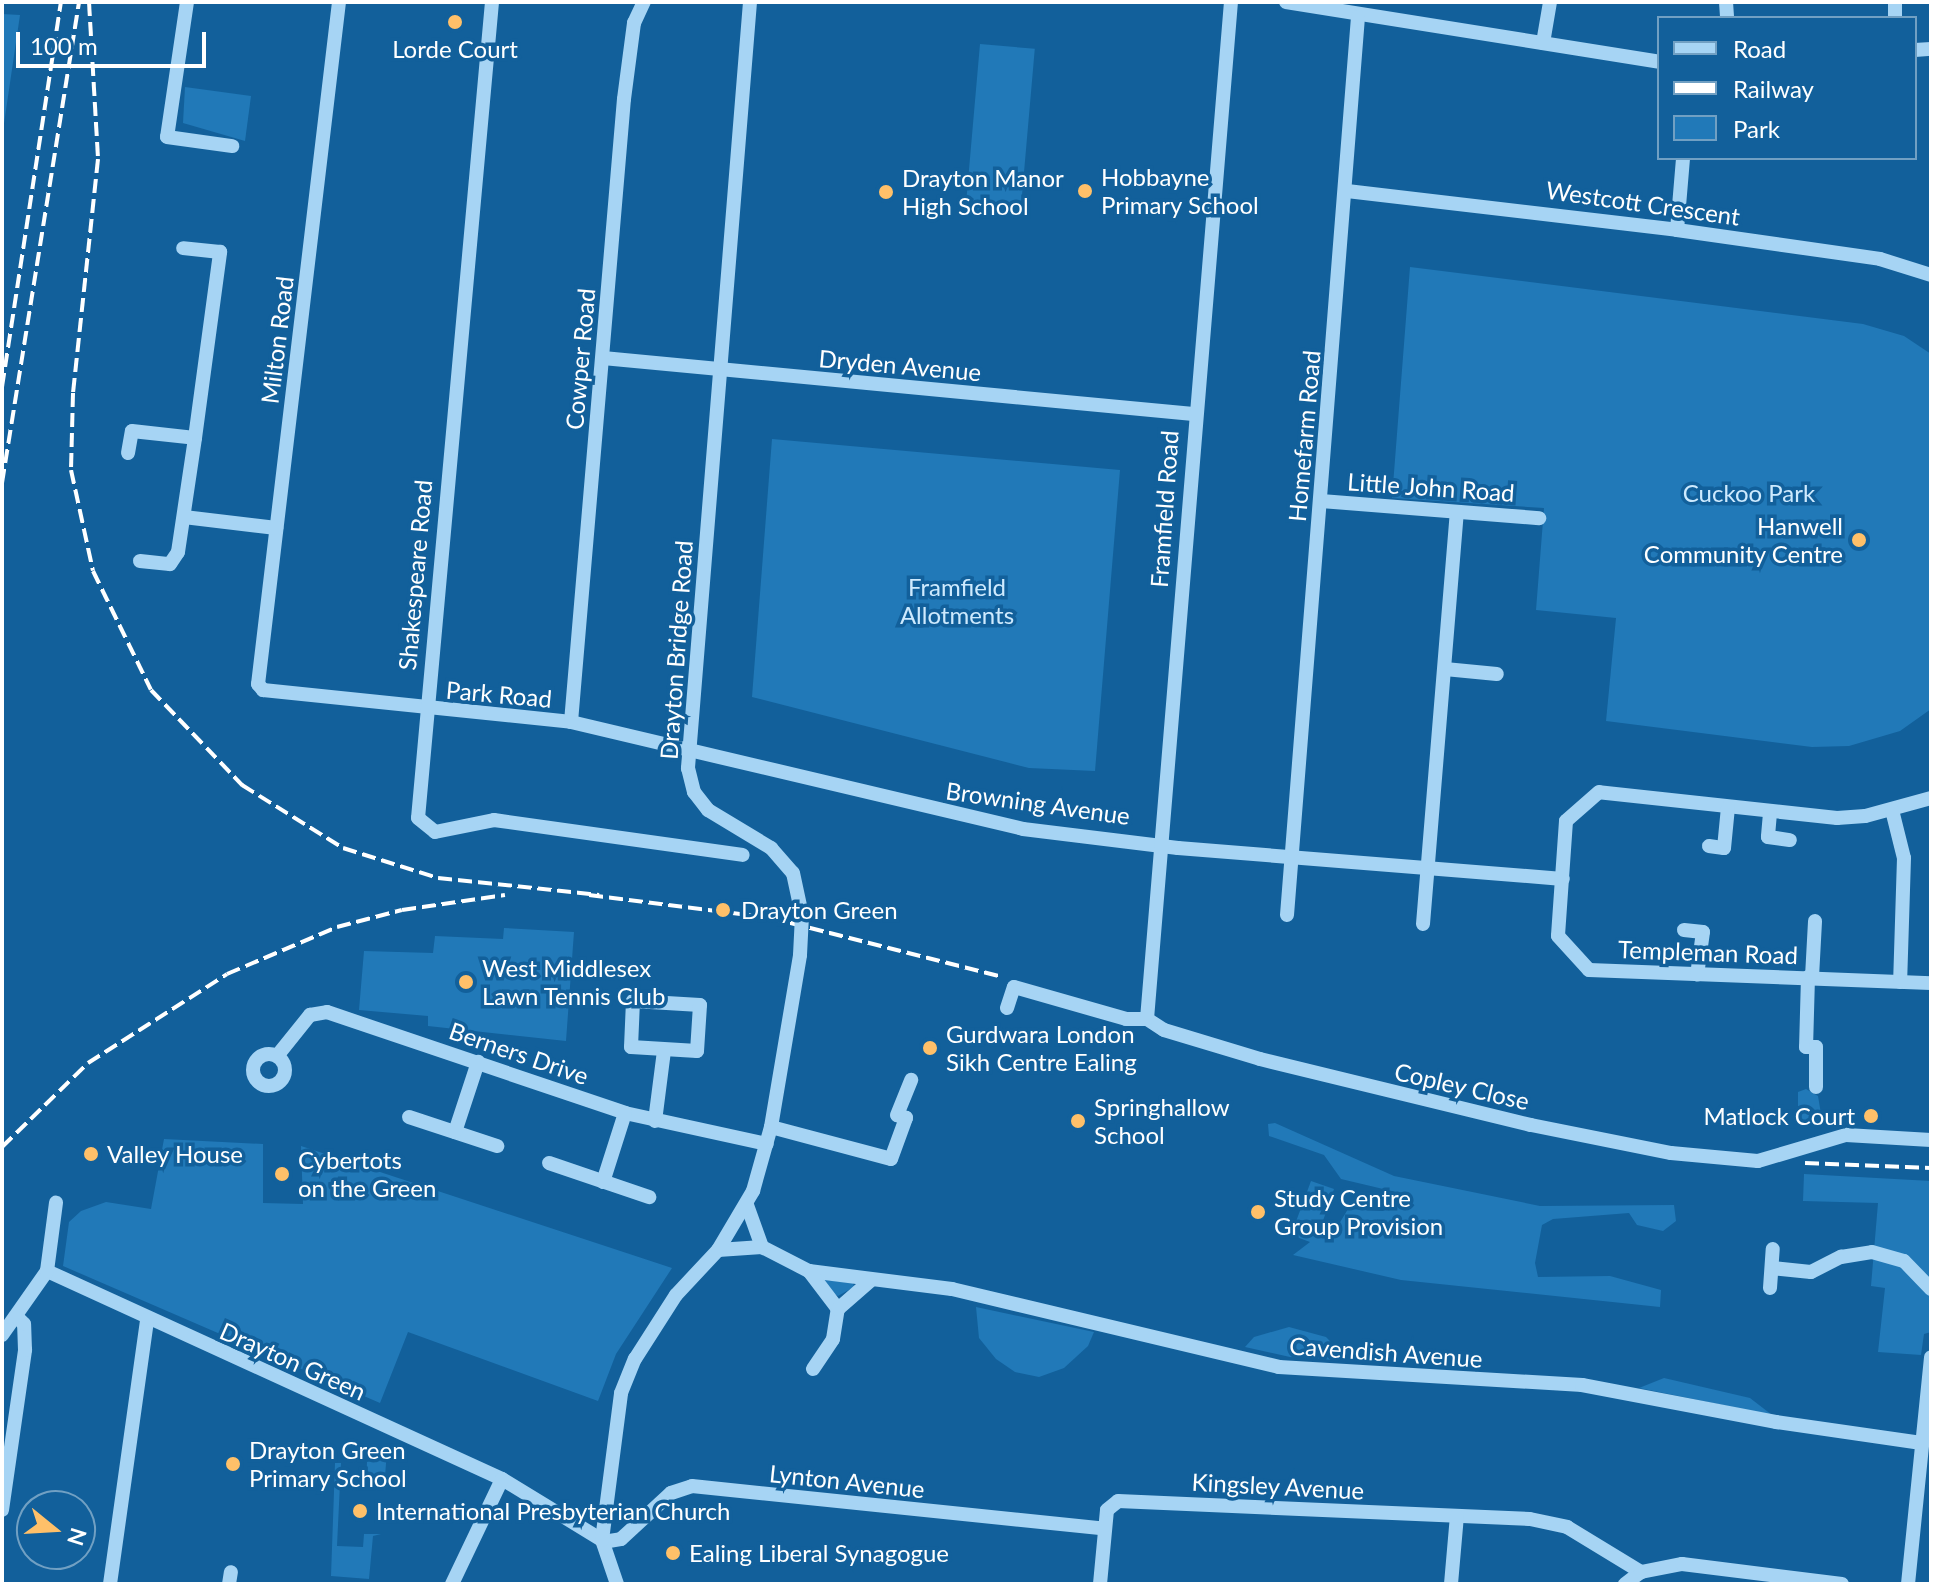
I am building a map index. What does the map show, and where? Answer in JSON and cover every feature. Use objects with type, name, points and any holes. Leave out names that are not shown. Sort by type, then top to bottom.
[{"type":"street","points":[[187,2],[167,137],[232,146]]},
{"type":"street","name":"Milton Road","points":[[258,684],[339,2]]},
{"type":"street","name":"Shakespeare Road","points":[[492,2],[417,812],[430,830],[444,832],[494,820],[743,855]]},
{"type":"street","name":"Cowper Road","points":[[571,722],[624,99],[634,23],[644,2]]},
{"type":"street","name":"Drayton Bridge Road","points":[[603,1541],[621,1393],[635,1359],[676,1295],[718,1250],[747,1205],[771,1127],[800,955],[802,915],[799,888],[778,855],[700,802],[689,775],[688,750],[750,2]]},
{"type":"street","name":"Framfield Road","points":[[1147,1019],[1193,414],[1231,2]]},
{"type":"street","points":[[1286,2],[1358,17],[1657,62]]},
{"type":"street","points":[[1543,43],[1550,2]]},
{"type":"street","name":"Homefarm Road","points":[[1292,857],[1347,191],[1358,17]]},
{"type":"street","points":[[1677,230],[1683,160]]},
{"type":"street","name":"Westcott Crescent","points":[[1347,191],[1677,230],[1880,259],[1931,275]]},
{"type":"street","points":[[140,561],[170,564],[178,552],[195,438],[220,252],[183,248]]},
{"type":"street","name":"Dryden Avenue","points":[[603,358],[1193,414]]},
{"type":"street","points":[[128,453],[132,431],[195,438]]},
{"type":"street","name":"Little John Road","points":[[1321,501],[1539,518]]},
{"type":"street","points":[[1423,924],[1457,512]]},
{"type":"street","points":[[184,517],[276,528]]},
{"type":"street","points":[[1445,669],[1497,674]]},
{"type":"street","name":"Park Road","points":[[258,684],[271,692],[425,710],[571,722],[688,750]]},
{"type":"street","name":"Browning Avenue","points":[[688,750],[971,820],[1292,857],[1563,879]]},
{"type":"street","points":[[1563,879],[1569,814],[1599,792],[1837,818],[1892,810],[1931,798]]},
{"type":"street","points":[[1709,846],[1724,848],[1728,807]]},
{"type":"street","points":[[1892,810],[1904,858],[1900,982]]},
{"type":"street","points":[[1770,813],[1768,837],[1790,840]]},
{"type":"street","points":[[1287,915],[1292,857]]},
{"type":"street","name":"Templeman Road","points":[[1563,879],[1558,936],[1581,967],[1697,975],[1931,983]]},
{"type":"street","points":[[1815,921],[1806,1047],[1816,1047],[1816,1087]]},
{"type":"street","points":[[1684,930],[1703,932],[1697,975]]},
{"type":"street","name":"Copley Close","points":[[1007,1008],[1014,987],[1126,1019],[1147,1019],[1164,1030],[1260,1059],[1531,1125],[1671,1153],[1758,1161],[1846,1135],[1931,1140]]},
{"type":"street","points":[[633,1001],[700,1005],[697,1051],[664,1051],[631,1047],[633,1001]]},
{"type":"street","name":"Berners Drive","points":[[277,1056],[310,1015],[319,1011],[625,1113],[767,1144]]},
{"type":"street","points":[[655,1121],[664,1051]]},
{"type":"street","points":[[455,1132],[478,1062]]},
{"type":"street","points":[[771,1127],[891,1159],[906,1118],[897,1115],[911,1080]]},
{"type":"street","points":[[603,1182],[625,1113]]},
{"type":"street","points":[[409,1117],[497,1146]]},
{"type":"street","points":[[549,1163],[649,1197]]},
{"type":"street","points":[[2,1335],[47,1271],[56,1203]]},
{"type":"street","points":[[718,1250],[762,1247],[747,1205]]},
{"type":"street","name":"Cavendish Avenue","points":[[762,1247],[809,1271],[952,1289],[1310,1373],[1582,1385],[1776,1422],[1921,1443]]},
{"type":"street","points":[[1770,1288],[1773,1249]]},
{"type":"street","points":[[1772,1268],[1811,1272],[1841,1257],[1872,1252],[1904,1261],[1931,1289]]},
{"type":"street","name":"Drayton Green","points":[[47,1271],[147,1320],[502,1479],[603,1541]]},
{"type":"street","points":[[809,1271],[838,1309]]},
{"type":"street","points":[[813,1369],[833,1339],[838,1309],[870,1281]]},
{"type":"street","points":[[2,1510],[25,1350],[24,1324],[16,1316]]},
{"type":"street","points":[[110,1584],[147,1320]]},
{"type":"street","points":[[1908,1584],[1931,1357]]},
{"type":"street","points":[[452,1584],[502,1479]]},
{"type":"street","name":"Lynton Avenue","points":[[603,1541],[621,1539],[671,1493],[692,1486],[1105,1529]]},
{"type":"street","name":"Kingsley Avenue","points":[[1105,1529],[1107,1510],[1118,1501],[1530,1519],[1567,1527],[1641,1572]]},
{"type":"street","points":[[1451,1584],[1457,1516]]},
{"type":"street","points":[[1100,1584],[1105,1529]]},
{"type":"street","points":[[603,1541],[617,1584]]},
{"type":"street","points":[[1625,1584],[1641,1572],[1682,1564],[1842,1584]]},
{"type":"green space","points":[[2,14],[20,15],[2,137]]},
{"type":"green space","points":[[980,44],[1035,49],[1020,216],[965,211]]},
{"type":"green space","points":[[185,87],[251,96],[245,141],[183,123]]},
{"type":"green space","name":"Cuckoo Park","points":[[1410,267],[1863,324],[1904,336],[1931,354],[1931,709],[1900,731],[1849,746],[1812,747],[1606,721],[1616,618],[1536,610],[1544,508],[1392,498]]},
{"type":"green space","name":"Framfield Allotments","points":[[772,439],[1120,470],[1095,771],[1029,768],[752,697]]},
{"type":"green space","name":"West Middlesex Lawn Tennis Club","points":[[504,928],[574,932],[566,1041],[428,1026],[428,1016],[359,1010],[364,951],[433,953],[435,936],[503,939]]},
{"type":"green space","points":[[1806,1089],[1818,1096],[1822,1120],[1805,1124],[1798,1116],[1798,1092]]},
{"type":"green space","points":[[1275,1123],[1394,1176],[1540,1206],[1674,1205],[1676,1221],[1663,1231],[1637,1225],[1629,1213],[1553,1219],[1542,1225],[1535,1263],[1538,1277],[1610,1276],[1661,1290],[1660,1307],[1401,1280],[1293,1255],[1310,1242],[1291,1235],[1311,1181],[1334,1189],[1317,1238],[1333,1234],[1348,1209],[1383,1211],[1399,1204],[1400,1193],[1341,1179],[1324,1155],[1269,1136],[1268,1124]]},
{"type":"green space","points":[[164,1139],[263,1144],[263,1203],[303,1204],[301,1146],[672,1268],[616,1354],[598,1401],[408,1332],[380,1403],[63,1266],[69,1222],[81,1211],[106,1202],[151,1209]]},
{"type":"green space","points":[[1804,1174],[1931,1181],[1931,1332],[1924,1334],[1921,1355],[1878,1352],[1885,1288],[1871,1286],[1878,1203],[1803,1201]]},
{"type":"green space","points":[[825,1280],[853,1283],[854,1287],[838,1296],[823,1288]]},
{"type":"green space","points":[[976,1307],[1094,1332],[1088,1346],[1064,1368],[1039,1377],[1015,1372],[996,1359],[979,1338]]},
{"type":"green space","points":[[1289,1327],[1326,1337],[1349,1361],[1290,1357],[1245,1347],[1254,1337]]},
{"type":"green space","points":[[1664,1378],[1750,1398],[1772,1415],[1639,1388]]},
{"type":"green space","points":[[377,1450],[387,1451],[384,1489],[366,1488],[367,1462],[374,1460]]},
{"type":"green space","points":[[335,1463],[341,1463],[337,1546],[363,1547],[364,1534],[381,1534],[373,1536],[369,1579],[331,1576]]},
{"type":"railway","points":[[2,387],[61,2]]},
{"type":"railway","points":[[2,483],[79,2]]},
{"type":"railway","points":[[89,2],[98,159],[73,393],[71,470],[93,571],[151,690],[242,785],[343,848],[438,878],[599,895]]},
{"type":"railway","points":[[2,1147],[88,1063],[227,974],[337,927],[402,910],[505,895]]},
{"type":"railway","points":[[589,895],[771,918],[1002,977]]},
{"type":"railway","points":[[1805,1163],[1931,1168]]},
{"type":"place","name":"Lorde Court","points":[[455,22]]},
{"type":"place","name":"Hobbayne Primary School","points":[[1085,191]]},
{"type":"place","name":"Drayton Manor High School","points":[[886,192]]},
{"type":"place","name":"Hanwell Community Centre","points":[[1859,540]]},
{"type":"place","name":"Drayton Green","points":[[723,910]]},
{"type":"place","name":"West Middlesex Lawn Tennis Club","points":[[466,982]]},
{"type":"place","name":"Gurdwara London Sikh Centre Ealing","points":[[930,1048]]},
{"type":"place","name":"Matlock Court","points":[[1871,1116]]},
{"type":"place","name":"Springhallow School","points":[[1078,1121]]},
{"type":"place","name":"Valley House","points":[[91,1154]]},
{"type":"place","name":"Cybertots on the Green","points":[[282,1174]]},
{"type":"place","name":"Study Centre Group Provision","points":[[1258,1212]]},
{"type":"place","name":"Drayton Green Primary School","points":[[233,1464]]},
{"type":"place","name":"International Presbyterian Church","points":[[360,1511]]},
{"type":"place","name":"Ealing Liberal Synagogue","points":[[673,1553]]}]
